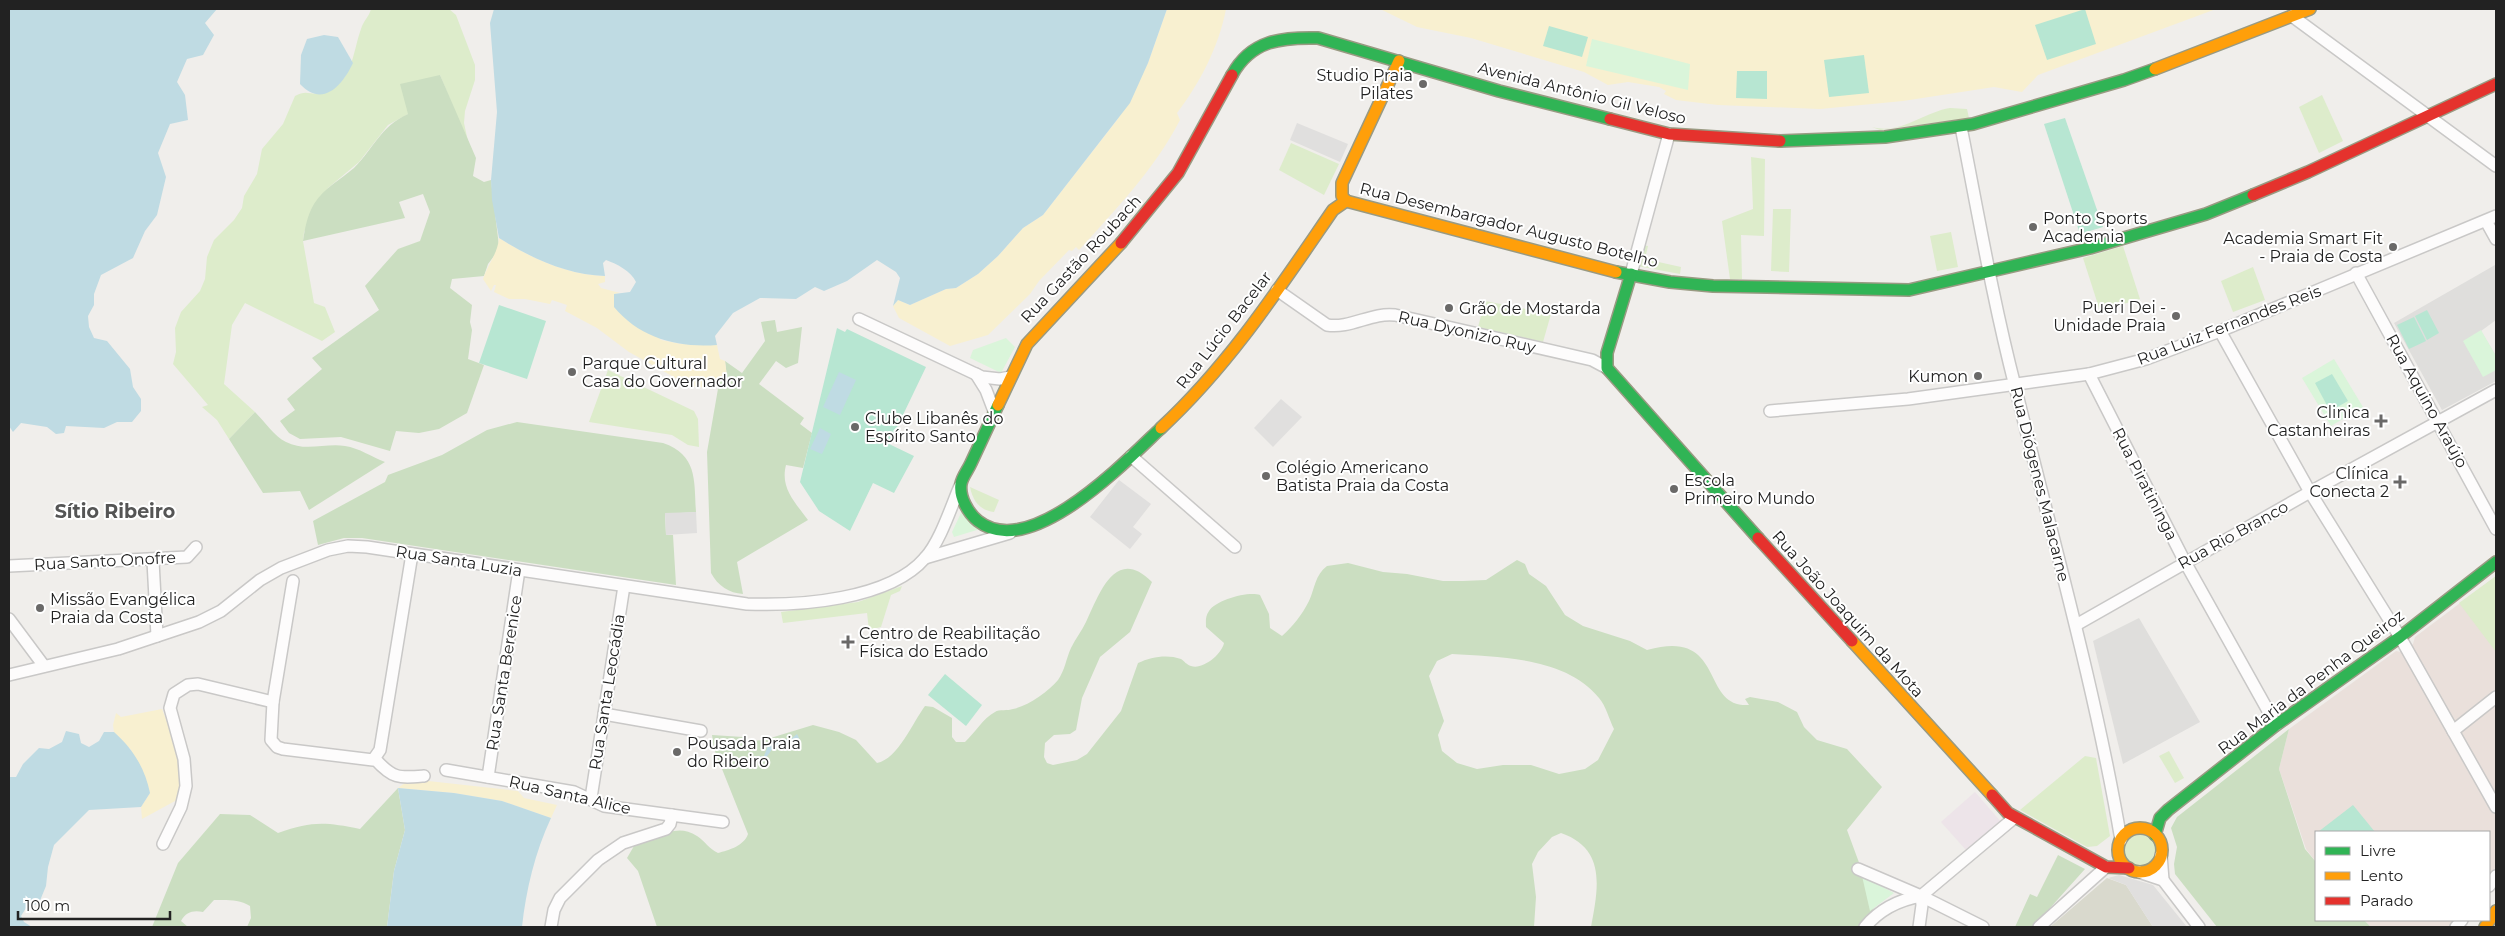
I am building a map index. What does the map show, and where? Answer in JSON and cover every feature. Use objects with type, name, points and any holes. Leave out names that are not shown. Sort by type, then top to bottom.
[{"type":"street","name":"Avenida Antônio Gil Veloso","points":[[1399,61],[1499,91],[1669,134],[1795,142],[1884,137],[1961,127],[2079,95],[2264,28],[2310,9]]},
{"type":"street","points":[[2292,16],[2496,166]]},
{"type":"street","name":"Rua Gastão Roubach","points":[[925,558],[1010,377],[1031,338],[1129,235],[1178,173],[1237,66],[1248,53],[1274,40],[1304,37],[1318,38],[1399,61]]},
{"type":"street","points":[[1346,201],[1342,196],[1342,183],[1399,61]]},
{"type":"street","name":"Rua Desembargador Augusto Botelho","points":[[1346,201],[1630,274],[1670,282],[1713,286],[1909,290],[1989,273],[2097,246],[2206,214],[2308,172],[2496,84]]},
{"type":"street","name":"Rua Diógenes Malacarne","points":[[1961,127],[1989,273],[2014,384],[2076,625],[2120,840]]},
{"type":"street","points":[[1607,368],[1607,353],[1669,134]]},
{"type":"street","name":"Rua Lúcio Bacelar","points":[[925,558],[1035,527],[1060,516],[1131,456],[1199,392],[1277,290],[1334,210],[1346,201]]},
{"type":"street","points":[[2491,218],[2496,239]]},
{"type":"street","name":"Rua Luiz Fernandes Reis","points":[[1770,411],[1908,399],[2089,374],[2146,359],[2220,332],[2491,218]]},
{"type":"street","name":"Rua Aquino Araújo","points":[[2356,274],[2440,422],[2496,529]]},
{"type":"street","name":"Rua Dyonizio Ruy","points":[[1277,290],[1327,325],[1337,326],[1380,315],[1395,315],[1592,360],[1607,368]]},
{"type":"street","points":[[859,319],[976,374],[994,379],[1010,377]]},
{"type":"street","points":[[2220,332],[2310,492],[2400,637],[2496,807]]},
{"type":"street","name":"Rua João Joaquim da Mota","points":[[1607,368],[1918,716],[2014,818],[2086,856]]},
{"type":"street","points":[[976,374],[986,390],[994,412]]},
{"type":"street","name":"Rua Piratininga","points":[[2089,374],[2185,562],[2276,725]]},
{"type":"street","name":"Rua Rio Branco","points":[[2076,625],[2310,492],[2496,390]]},
{"type":"street","points":[[1131,456],[1234,547]]},
{"type":"street","points":[[961,484],[964,504],[977,520],[995,529],[1024,529]]},
{"type":"street","name":"Rua Santa Luzia","points":[[9,675],[118,649],[213,616],[268,575],[318,553],[338,548],[358,546],[748,604],[799,603],[876,589],[891,583],[925,558]]},
{"type":"street","name":"Rua Santo Onofre","points":[[9,566],[187,558],[196,548]]},
{"type":"street","points":[[293,580],[272,702],[271,740],[277,747],[368,761],[375,759],[380,750],[412,554]]},
{"type":"street","points":[[153,560],[157,636]]},
{"type":"street","name":"Rua Maria da Penha Queiroz","points":[[2155,835],[2160,818],[2168,810],[2276,725],[2400,637],[2496,562]]},
{"type":"street","name":"Rua Santa Berenice","points":[[488,777],[519,570]]},
{"type":"street","name":"Rua Santa Leocádia","points":[[591,798],[624,586]]},
{"type":"street","points":[[9,619],[44,666]]},
{"type":"street","points":[[163,844],[181,807],[186,786],[184,759],[170,708],[174,694],[188,685],[198,684],[272,702]]},
{"type":"street","points":[[2453,731],[2496,697]]},
{"type":"street","points":[[604,714],[701,731]]},
{"type":"street","points":[[375,759],[391,774],[400,778],[424,776]]},
{"type":"street","name":"Rua Santa Alice","points":[[446,770],[562,790],[591,798],[604,806],[723,822]]},
{"type":"street","points":[[551,927],[554,910],[560,898],[589,868],[623,843],[666,829],[670,824],[672,815]]},
{"type":"street","points":[[1865,927],[1880,912],[1895,902],[1921,896],[2014,818]]},
{"type":"street","points":[[2086,856],[2107,851],[2134,830],[2149,830],[2155,835],[2162,848],[2163,880],[2199,927]]},
{"type":"street","points":[[2120,840],[2120,858],[2134,870],[2163,880]]},
{"type":"street","points":[[2086,856],[2106,867],[2134,870],[2153,868],[2161,855]]},
{"type":"street","points":[[2039,927],[2106,867]]},
{"type":"street","points":[[1858,869],[1921,896],[1983,927]]},
{"type":"street","points":[[1919,927],[1921,896]]},
{"type":"shaded area","points":[[1297,123],[1348,144],[1340,162],[1290,140]]},
{"type":"shaded area","points":[[2495,265],[2496,320],[2481,331],[2496,356],[2496,381],[2442,410],[2394,323]]},
{"type":"shaded area","points":[[1281,399],[1302,417],[1273,447],[1254,428]]},
{"type":"shaded area","points":[[1119,480],[1151,504],[1133,527],[1142,534],[1130,549],[1090,517]]},
{"type":"shaded area","points":[[696,512],[697,533],[666,535],[665,513]]},
{"type":"shaded area","points":[[2496,576],[2496,867],[2490,875],[2490,831],[2315,831],[2315,861],[2306,849],[2279,769],[2289,729],[2396,651],[2401,652],[2413,644],[2415,637]]},
{"type":"shaded area","points":[[2139,618],[2200,722],[2123,764],[2093,641]]},
{"type":"shaded area","points":[[1975,792],[2002,823],[1966,850],[1941,822]]},
{"type":"shaded area","points":[[2119,875],[2153,885],[2187,927],[2153,927],[2126,885],[2108,878]]},
{"type":"shaded area","points":[[2107,878],[2126,885],[2153,927],[2050,927]]},
{"type":"shaded area","points":[[2365,921],[2454,921],[2449,927],[2371,927]]},
{"type":"green space","points":[[371,9],[449,9],[456,15],[475,65],[475,80],[465,111],[464,123],[469,146],[440,75],[408,114],[388,125],[359,162],[328,188],[304,232],[303,241],[314,303],[325,307],[335,332],[322,341],[245,303],[232,325],[224,384],[255,412],[229,439],[217,420],[202,407],[208,405],[173,364],[176,352],[175,328],[181,312],[200,291],[205,279],[207,257],[214,240],[234,220],[242,208],[244,196],[257,174],[262,149],[283,124],[295,96],[303,93],[318,94],[332,89],[345,76],[350,67],[362,26]]},
{"type":"green space","points":[[2085,9],[2096,44],[2047,60],[2035,25]]},
{"type":"green space","points":[[1549,26],[1588,37],[1582,57],[1543,46]]},
{"type":"green space","points":[[1592,39],[1690,64],[1688,90],[1586,66]]},
{"type":"green space","points":[[1864,55],[1869,93],[1829,97],[1824,60]]},
{"type":"green space","points":[[1737,71],[1767,71],[1767,99],[1736,98]]},
{"type":"green space","points":[[440,75],[476,158],[473,176],[484,182],[491,180],[499,246],[488,264],[484,276],[452,279],[450,288],[472,305],[470,322],[472,330],[468,359],[484,365],[467,413],[439,429],[419,433],[396,431],[390,451],[341,437],[300,439],[289,433],[280,421],[295,410],[287,399],[322,369],[312,358],[379,310],[365,286],[398,249],[420,241],[430,212],[423,194],[399,202],[405,218],[303,241],[310,213],[322,193],[354,168],[391,125],[408,114],[400,84]]},
{"type":"green space","points":[[2322,95],[2343,141],[2319,153],[2299,107]]},
{"type":"green space","points":[[1950,108],[1967,109],[1969,118],[1880,130],[1872,127],[1883,129],[1903,126],[1940,110]]},
{"type":"green space","points":[[2065,118],[2103,227],[2080,234],[2044,124]]},
{"type":"green space","points":[[1291,143],[1339,164],[1324,195],[1279,170]]},
{"type":"green space","points":[[1751,157],[1765,159],[1764,236],[1741,235],[1742,279],[1730,279],[1722,221],[1753,209]]},
{"type":"green space","points":[[1773,209],[1791,209],[1789,272],[1771,271]]},
{"type":"green space","points":[[1951,232],[1958,267],[1937,271],[1930,236]]},
{"type":"green space","points":[[1643,245],[1648,246],[1645,259],[1681,267],[1680,274],[1637,266]]},
{"type":"green space","points":[[2123,246],[2140,299],[2100,311],[2083,258]]},
{"type":"green space","points":[[2253,267],[2265,300],[2233,312],[2221,281]]},
{"type":"green space","points":[[1485,301],[1551,314],[1543,342],[1478,327]]},
{"type":"green space","points":[[499,305],[546,321],[527,379],[479,363]]},
{"type":"green space","points":[[2427,310],[2439,333],[2427,340],[2415,316]]},
{"type":"green space","points":[[2414,317],[2426,341],[2409,349],[2397,325]]},
{"type":"green space","points":[[775,320],[777,332],[802,327],[798,363],[786,368],[776,361],[759,384],[804,418],[800,424],[812,433],[803,468],[786,465],[785,473],[787,488],[808,520],[737,562],[743,594],[724,588],[711,573],[707,452],[719,383],[727,377],[725,361],[742,373],[765,341],[761,322]]},
{"type":"green space","name":"Clube Libanês do Espírito Santo","points":[[837,328],[845,332],[847,329],[926,367],[889,444],[914,456],[894,493],[873,483],[850,531],[819,511],[800,482]]},
{"type":"green space","points":[[2481,330],[2496,356],[2496,370],[2483,377],[2463,341]]},
{"type":"green space","points":[[1006,338],[1015,347],[1001,373],[970,358],[973,350]]},
{"type":"green space","points":[[2334,359],[2363,407],[2331,426],[2302,378]]},
{"type":"green space","points":[[608,370],[694,411],[698,419],[699,447],[688,445],[672,435],[589,422]]},
{"type":"green space","points":[[2332,374],[2348,401],[2330,411],[2315,383]]},
{"type":"green space","points":[[255,412],[278,436],[293,445],[308,447],[345,446],[385,462],[309,510],[300,491],[263,493],[229,439]]},
{"type":"green space","points":[[517,422],[663,443],[683,454],[692,470],[696,512],[665,514],[666,535],[673,535],[676,585],[362,538],[344,538],[318,545],[313,521],[385,482],[388,475],[442,455],[487,430]]},
{"type":"green space","points":[[970,487],[999,500],[994,512],[978,504],[973,497]]},
{"type":"green space","points":[[961,513],[980,529],[954,537],[952,532]]},
{"type":"green space","points":[[1517,560],[1525,564],[1529,574],[1546,586],[1565,615],[1583,626],[1630,641],[1647,650],[1672,646],[1690,649],[1701,658],[1723,694],[1734,703],[1749,705],[1745,699],[1750,697],[1778,702],[1797,712],[1804,727],[1817,740],[1847,749],[1882,787],[1847,830],[1875,906],[1862,927],[1591,927],[1597,885],[1593,860],[1586,849],[1576,840],[1561,833],[1552,837],[1538,852],[1532,864],[1536,897],[1534,927],[657,927],[638,871],[627,858],[634,846],[673,831],[689,832],[700,838],[718,853],[736,847],[746,838],[748,834],[714,749],[712,735],[743,737],[751,741],[764,740],[813,725],[839,732],[856,740],[877,763],[892,755],[925,706],[933,707],[952,718],[952,737],[956,742],[965,742],[983,722],[997,711],[1011,710],[1025,705],[1054,685],[1062,672],[1071,648],[1103,588],[1118,571],[1128,569],[1139,572],[1152,582],[1130,632],[1100,657],[1082,698],[1076,730],[1070,734],[1054,735],[1045,743],[1044,757],[1047,763],[1053,765],[1077,760],[1087,754],[1121,711],[1138,663],[1165,656],[1181,659],[1196,667],[1201,666],[1216,656],[1224,643],[1206,627],[1206,617],[1213,607],[1225,600],[1240,595],[1260,595],[1269,614],[1270,628],[1282,636],[1303,611],[1318,578],[1327,566],[1348,563],[1383,572],[1407,574],[1443,581],[1486,580]],"holes":[[[1452,654],[1511,658],[1531,662],[1569,674],[1585,684],[1601,701],[1614,729],[1598,760],[1585,769],[1559,774],[1531,765],[1503,765],[1477,769],[1457,763],[1442,751],[1438,735],[1444,721],[1429,676],[1437,661]]]},
{"type":"green space","points":[[2496,576],[2496,652],[2459,603]]},
{"type":"green space","points":[[902,586],[900,591],[891,595],[881,627],[869,630],[867,613],[783,623],[781,612],[858,602]]},
{"type":"green space","points":[[945,674],[982,705],[966,726],[928,695]]},
{"type":"green space","points":[[2289,729],[2279,769],[2305,849],[2315,861],[2315,921],[2365,921],[2371,927],[2217,927],[2175,874],[2174,864],[2177,847],[2171,828],[2177,817]]},
{"type":"green space","points":[[2169,751],[2184,778],[2175,783],[2159,756]]},
{"type":"green space","points":[[2085,756],[2096,758],[2110,836],[2097,846],[2087,847],[2020,810]]},
{"type":"green space","points":[[398,788],[405,830],[394,871],[387,927],[247,927],[251,918],[250,906],[237,901],[214,900],[203,912],[196,911],[183,918],[181,921],[188,927],[152,927],[178,863],[220,814],[250,815],[278,833],[300,826],[319,824],[360,829]]},
{"type":"green space","points":[[2353,805],[2374,831],[2319,831]]},
{"type":"green space","points":[[2140,835],[2146,836],[2151,840],[2155,845],[2155,857],[2151,862],[2146,866],[2140,867],[2134,866],[2129,862],[2125,857],[2124,851],[2125,845],[2129,840],[2134,836]]},
{"type":"green space","points":[[2058,855],[2085,869],[2033,927],[2015,927],[2030,894],[2037,897]]},
{"type":"green space","points":[[1862,876],[1894,893],[1870,911]]},
{"type":"sand","points":[[1167,9],[1226,9],[1219,37],[1208,64],[1177,113],[1180,120],[1159,156],[1121,204],[1079,250],[1076,247],[1072,251],[1069,250],[1039,281],[1030,294],[988,335],[950,346],[899,318],[893,306],[898,300],[910,305],[946,289],[956,288],[978,274],[998,256],[1023,228],[1043,215],[1117,120],[1148,63]]},
{"type":"sand","points":[[1380,9],[2216,9],[2038,75],[2022,92],[1994,87],[1903,101],[1820,109],[1718,105],[1676,100],[1664,94],[1666,91],[1659,87],[1628,82],[1608,85],[1584,72],[1471,38],[1417,27]]},
{"type":"sand","points":[[499,238],[537,259],[563,269],[605,276],[605,282],[598,284],[601,288],[620,293],[614,294],[661,340],[681,344],[717,345],[720,359],[725,361],[727,377],[708,388],[690,386],[629,352],[597,328],[565,311],[567,305],[552,300],[550,304],[525,299],[509,299],[494,292],[496,285],[494,285],[491,291],[483,279],[497,249]]},
{"type":"sand","points":[[162,709],[178,750],[182,795],[175,801],[142,819],[141,807],[150,793],[131,750],[114,732],[113,725],[116,713],[121,717]]},
{"type":"sand","points":[[410,779],[518,791],[524,798],[557,805],[551,818],[502,801],[454,793],[398,788]]},
{"type":"water","points":[[9,9],[217,9],[205,23],[214,35],[203,55],[187,59],[177,82],[185,95],[188,120],[170,124],[158,153],[166,177],[157,215],[145,231],[133,258],[101,275],[94,294],[94,305],[88,316],[89,327],[94,338],[107,341],[130,369],[133,387],[141,399],[141,411],[132,422],[117,422],[104,428],[66,426],[64,433],[56,434],[47,427],[21,423],[13,432],[9,426]]},
{"type":"water","points":[[494,9],[1167,9],[1148,63],[1130,103],[1043,215],[1023,228],[998,256],[978,274],[956,288],[946,289],[910,305],[898,300],[893,306],[900,278],[896,272],[877,260],[847,281],[824,291],[815,287],[796,299],[760,298],[733,313],[715,336],[717,345],[702,346],[660,339],[624,318],[614,307],[614,294],[630,292],[636,282],[631,274],[619,266],[606,260],[603,263],[605,276],[563,269],[537,259],[499,238],[492,200],[491,180],[497,112],[490,23]]},
{"type":"water","points":[[324,35],[338,37],[353,63],[344,79],[338,85],[324,94],[317,94],[308,91],[300,84],[301,55],[307,39]]},
{"type":"water","points":[[839,372],[856,380],[840,415],[823,407]]},
{"type":"water","points":[[820,428],[831,434],[822,454],[810,449]]},
{"type":"water","points":[[66,731],[79,734],[81,743],[89,747],[99,741],[104,732],[114,732],[137,759],[145,775],[150,793],[141,807],[89,810],[54,845],[48,867],[46,886],[39,903],[26,908],[21,916],[24,922],[32,927],[9,927],[9,777],[16,777],[23,764],[39,748],[49,749],[62,742]]},
{"type":"water","points":[[797,734],[799,738],[796,747],[780,744],[773,748],[763,762],[753,760],[754,757],[764,756],[769,743],[773,739],[791,739]]},
{"type":"water","points":[[398,788],[454,793],[502,801],[551,818],[540,844],[532,871],[522,927],[387,927],[394,871],[405,830]]},
{"type":"traffic: fast","points":[[1232,75],[1248,54],[1269,43],[1292,38],[1318,38],[1499,91],[1610,119]]},
{"type":"traffic: fast","points":[[1780,141],[1885,137],[1973,124],[2124,80],[2155,69]]},
{"type":"traffic: fast","points":[[1616,272],[1670,282],[1713,286],[1909,290],[2090,248],[2206,214],[2253,195]]},
{"type":"traffic: fast","points":[[1631,274],[1607,353],[1607,368],[1758,538]]},
{"type":"traffic: fast","points":[[998,405],[963,479],[961,494],[974,518],[999,530],[1024,528],[1050,518],[1076,502],[1101,483],[1161,428]]},
{"type":"traffic: fast","points":[[2155,835],[2160,818],[2168,810],[2276,725],[2400,637],[2496,562]]},
{"type":"traffic: slow","points":[[2155,69],[2310,9]]},
{"type":"traffic: slow","points":[[1346,201],[1342,196],[1342,183],[1399,61]]},
{"type":"traffic: slow","points":[[1161,428],[1210,378],[1253,324],[1333,210],[1346,201]]},
{"type":"traffic: slow","points":[[1346,201],[1616,272]]},
{"type":"traffic: slow","points":[[998,405],[1027,344],[1121,243]]},
{"type":"traffic: slow","points":[[1852,641],[1992,795]]},
{"type":"traffic: slow","points":[[2140,828],[2152,832],[2158,838],[2162,850],[2158,862],[2152,868],[2140,872],[2128,868],[2122,862],[2118,850],[2122,838],[2128,832],[2140,828]]},
{"type":"traffic: slow","points":[[2490,920],[2496,911]]},
{"type":"traffic: slow","points":[[2485,927],[2489,921]]},
{"type":"traffic: jam","points":[[1121,243],[1178,173],[1232,75]]},
{"type":"traffic: jam","points":[[2253,195],[2308,172],[2496,84]]},
{"type":"traffic: jam","points":[[1610,119],[1669,134],[1780,141]]},
{"type":"traffic: jam","points":[[1758,538],[1852,641]]},
{"type":"traffic: jam","points":[[1992,795],[2008,813],[2106,867],[2129,868]]},
{"type":"place","name":"Studio Praia Pilates","points":[[1423,84]]},
{"type":"place","name":"Ponto Sports Academia","points":[[2033,227]]},
{"type":"place","name":"Academia Smart Fit - Praia de Costa","points":[[2393,247]]},
{"type":"place","name":"Grão de Mostarda","points":[[1449,308]]},
{"type":"place","name":"Pueri Dei - Unidade Praia","points":[[2176,316]]},
{"type":"place","name":"Parque Cultural Casa do Governador","points":[[572,372]]},
{"type":"place","name":"Kumon","points":[[1978,376]]},
{"type":"place","name":"Clinica Castanheiras","points":[[2381,421]]},
{"type":"place","name":"Clube Libanês do Espírito Santo","points":[[855,427]]},
{"type":"place","name":"Colégio Americano Batista Praia da Costa","points":[[1266,476]]},
{"type":"place","name":"Clínica Conecta 2","points":[[2400,482]]},
{"type":"place","name":"Escola Primeiro Mundo","points":[[1674,489]]},
{"type":"place","name":"Missão Evangélica Praia da Costa","points":[[40,608]]},
{"type":"place","name":"Centro de Reabilitação Física do Estado","points":[[848,642]]},
{"type":"place","name":"Pousada Praia do Ribeiro","points":[[677,752]]},
{"type":"district","name":"Sítio Ribeiro","points":[[115,511]]}]
